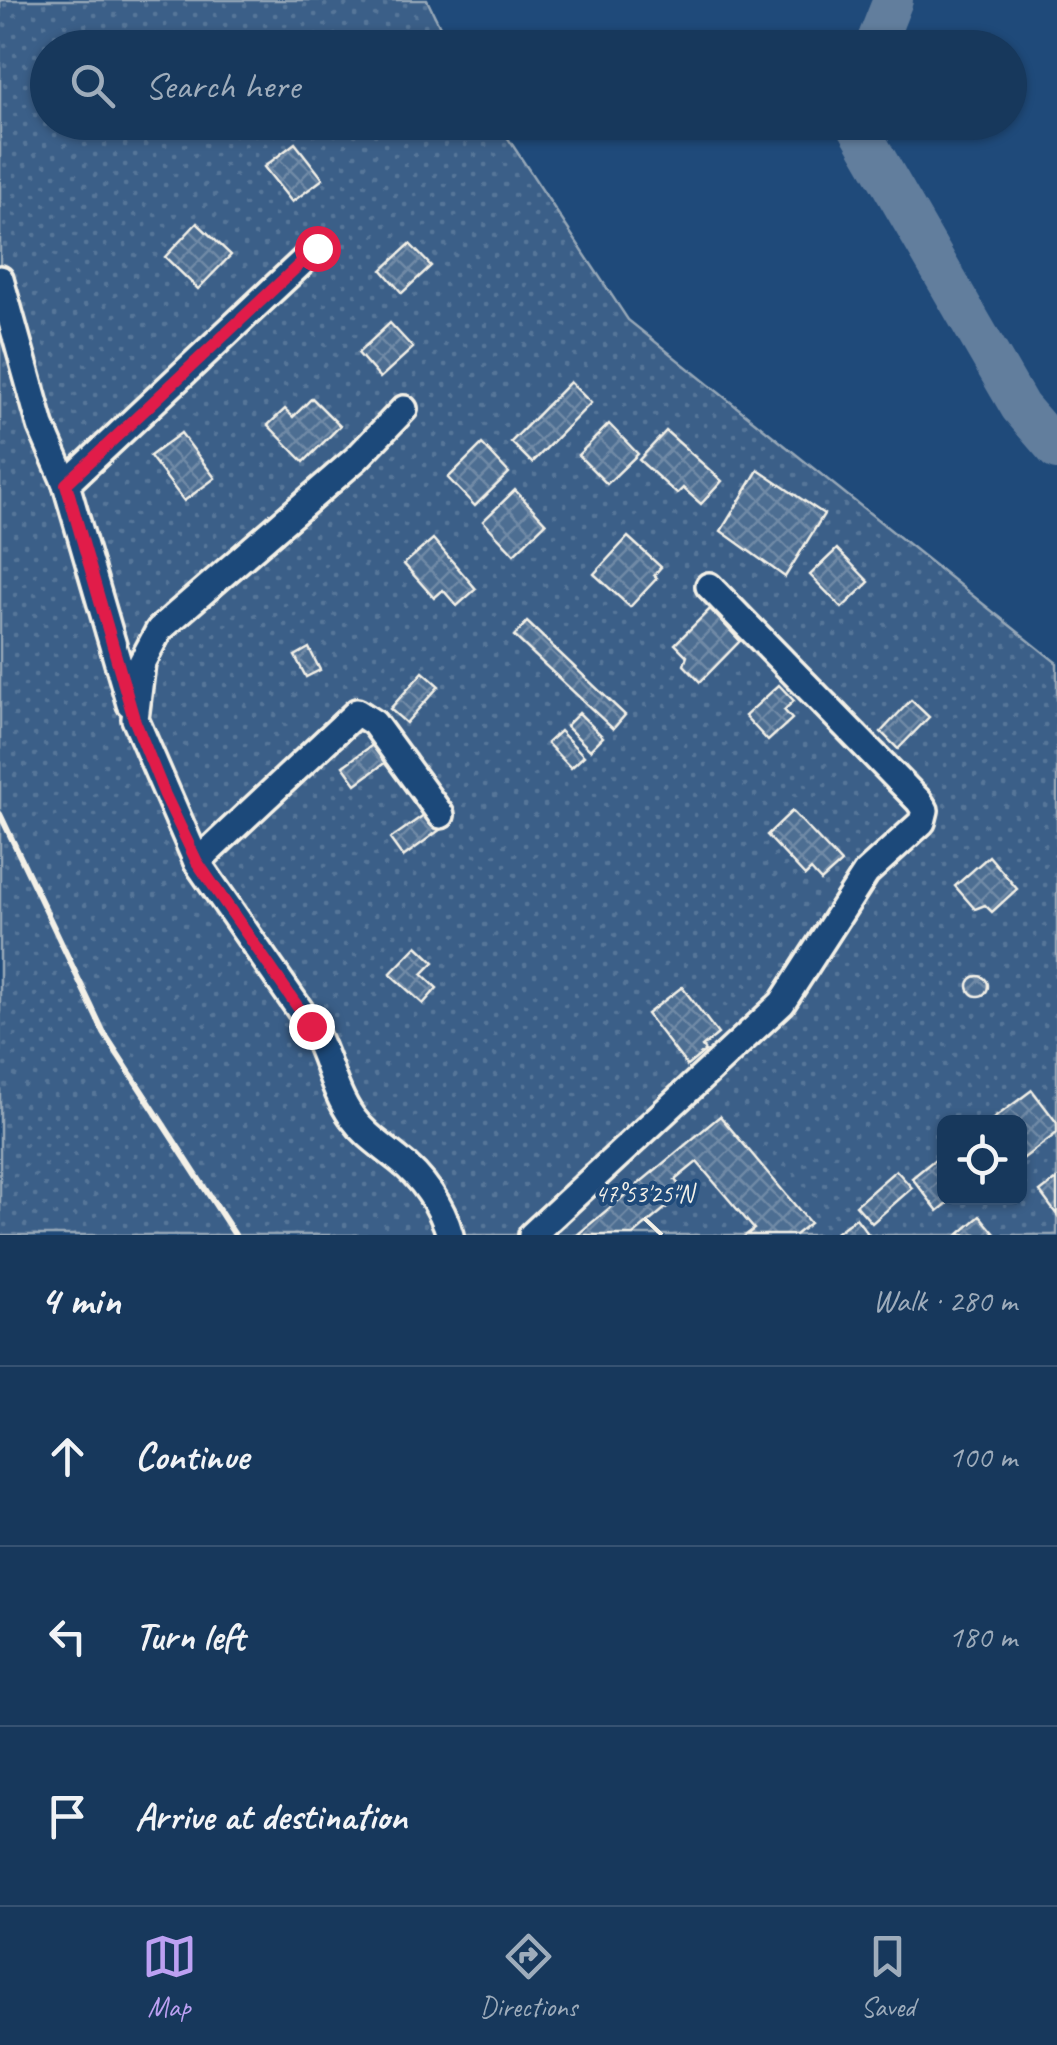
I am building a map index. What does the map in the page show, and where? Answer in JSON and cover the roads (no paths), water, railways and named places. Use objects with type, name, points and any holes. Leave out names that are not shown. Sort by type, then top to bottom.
[{"type":"street","points":[[66,484],[317,248]]},
{"type":"street","points":[[0,279],[41,426],[66,484],[134,719],[197,862],[311,1026],[324,1049],[332,1082],[349,1112],[376,1144],[413,1172],[441,1211],[450,1235]]},
{"type":"street","points":[[134,719],[142,662],[159,630],[357,458],[404,409]]},
{"type":"street","points":[[532,1235],[782,1003],[866,873],[922,822],[925,810],[919,801],[710,586]]},
{"type":"street","points":[[197,862],[356,712],[374,723],[441,815]]},
{"type":"waterway","points":[[881,30],[893,0]]},
{"type":"waterway","points":[[865,140],[1020,407],[1057,450]]},
{"type":"railway","points":[[0,814],[104,1033],[235,1235]]}]
